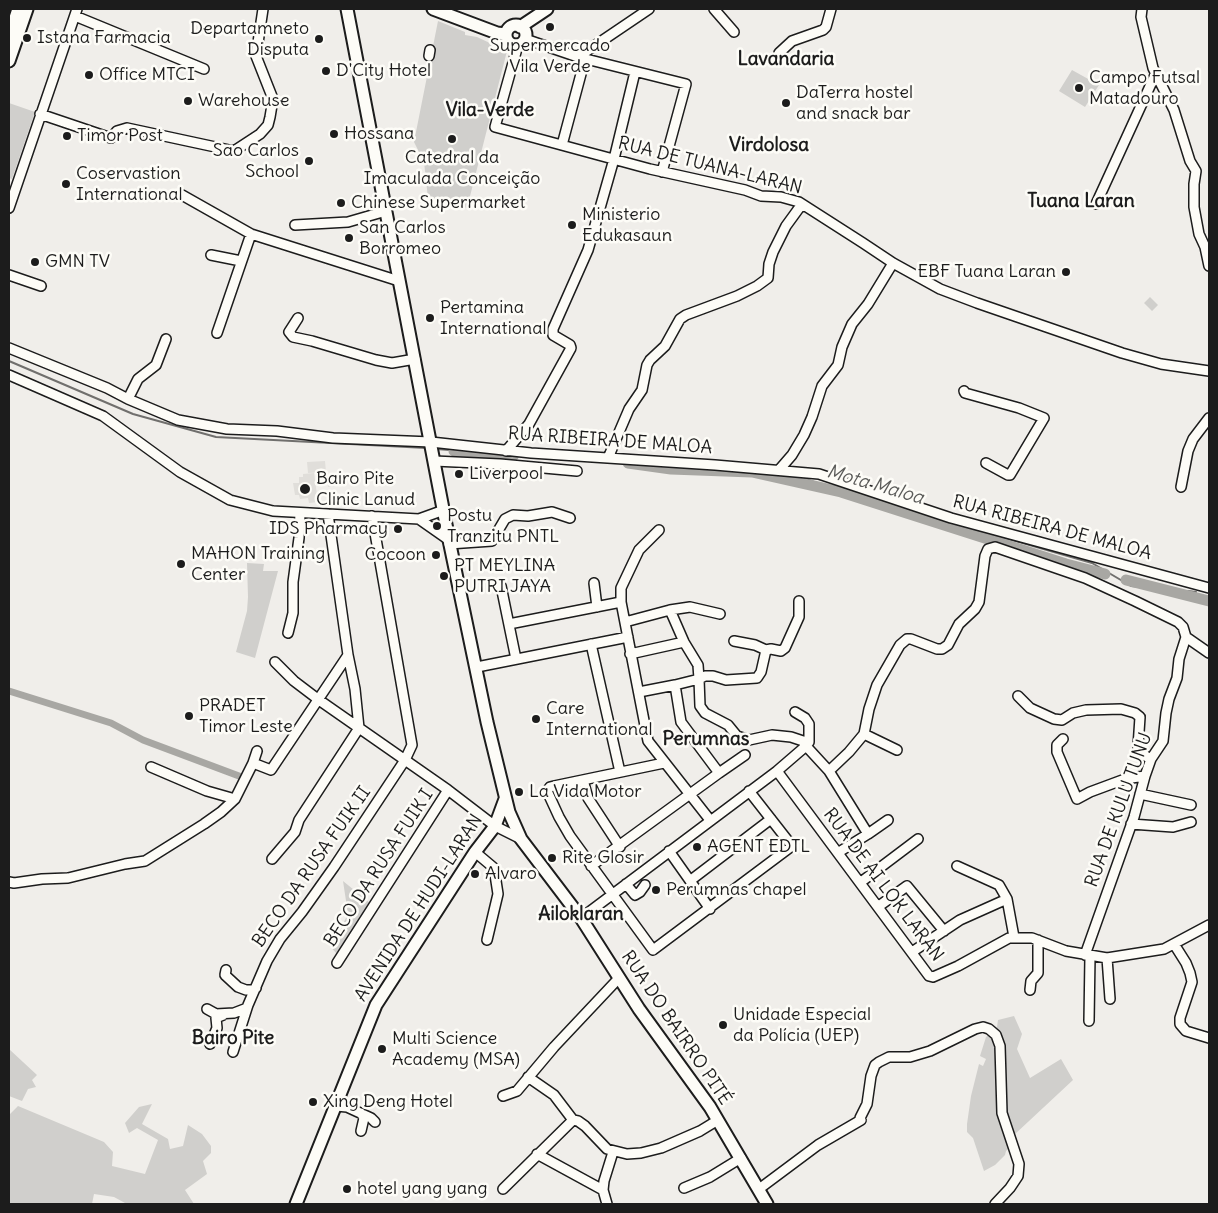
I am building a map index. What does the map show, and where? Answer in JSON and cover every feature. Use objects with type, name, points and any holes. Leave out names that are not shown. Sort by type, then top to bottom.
[{"type":"main road","points":[[9,36],[18,9]]},
{"type":"main road","points":[[9,61],[27,9]]},
{"type":"main road","name":"RUA DO BAIRRO PITÉ","points":[[347,9],[449,542],[505,798],[521,839],[581,918],[619,978],[718,1120],[767,1204]]},
{"type":"main road","points":[[433,9],[460,14],[497,33],[506,34]]},
{"type":"main road","points":[[506,34],[511,26],[520,27],[547,9]]},
{"type":"main road","points":[[506,34],[509,42],[521,42],[524,30],[520,27]]},
{"type":"main road","name":"AVENIDA DE HUDI-LARAN","points":[[296,1204],[376,1004],[475,852],[495,826],[505,798]]},
{"type":"street","points":[[40,114],[111,138],[117,131],[127,128],[234,151],[260,134],[268,126],[273,99],[256,56],[263,9]]},
{"type":"street","points":[[562,145],[581,58],[649,9]]},
{"type":"street","points":[[714,9],[734,32]]},
{"type":"street","points":[[778,53],[792,42],[824,30],[831,9]]},
{"type":"street","points":[[1142,9],[1153,68],[1174,110],[1190,161],[1196,170],[1194,207],[1199,234],[1205,248],[1209,266]]},
{"type":"street","points":[[9,208],[76,12],[204,69]]},
{"type":"street","points":[[521,42],[686,84],[662,172]]},
{"type":"street","name":"RUA DE TUANA-LARAN","points":[[521,42],[495,126],[662,172],[745,190],[761,196],[781,197],[802,204],[893,264],[940,289],[977,304],[1122,354],[1161,364],[1209,371]]},
{"type":"street","points":[[506,451],[529,424],[571,348],[570,345],[553,335],[553,329],[588,250],[614,159],[635,72]]},
{"type":"street","points":[[1096,204],[1156,73]]},
{"type":"street","points":[[182,195],[251,234],[399,282]]},
{"type":"street","points":[[608,458],[629,409],[642,390],[647,365],[665,346],[682,316],[737,296],[768,278],[769,264],[773,252],[786,226],[802,204]]},
{"type":"street","points":[[294,225],[335,224],[386,211]]},
{"type":"street","points":[[217,333],[251,234]]},
{"type":"street","points":[[211,255],[241,261]]},
{"type":"street","points":[[779,470],[792,455],[804,435],[822,386],[838,365],[842,346],[852,324],[868,304],[893,264]]},
{"type":"street","points":[[9,275],[41,286]]},
{"type":"street","points":[[298,318],[289,332],[293,337],[392,363],[415,359]]},
{"type":"street","points":[[128,399],[138,378],[156,365],[166,339]]},
{"type":"street","name":"RUA RIBEIRA DE MALOA","points":[[9,348],[108,388],[128,399],[178,420],[227,429],[333,438],[432,453],[506,451],[819,474],[967,523],[1209,588]]},
{"type":"street","points":[[9,375],[103,416],[180,472],[230,500],[273,511],[419,519],[444,510]]},
{"type":"street","points":[[964,391],[965,393],[1019,408],[1044,418],[1010,474],[1008,475],[986,463]]},
{"type":"street","points":[[1181,487],[1188,451],[1193,439],[1209,418]]},
{"type":"street","points":[[432,453],[500,464],[577,471]]},
{"type":"street","points":[[419,519],[449,542],[492,541],[505,519],[513,515],[528,516],[552,512],[570,518]]},
{"type":"street","points":[[288,633],[293,613],[293,582],[299,538],[300,513]]},
{"type":"street","points":[[272,859],[295,832],[299,820],[359,728],[355,689],[348,655],[328,514]]},
{"type":"street","points":[[372,516],[412,744],[405,760]]},
{"type":"street","points":[[659,530],[642,546],[622,588],[621,602],[626,622],[630,654],[648,741],[710,820]]},
{"type":"street","points":[[829,771],[864,734],[877,685],[900,645],[907,639],[911,639],[937,649],[942,649],[948,645],[960,624],[979,602],[982,573],[988,548],[995,547],[1016,553],[1085,578],[1121,594],[1178,622],[1183,627],[1186,637],[1209,653]]},
{"type":"street","points":[[594,583],[598,607]]},
{"type":"street","points":[[501,586],[516,659]]},
{"type":"street","points":[[510,624],[621,602]]},
{"type":"street","points":[[734,641],[754,645],[766,650],[781,651],[785,648],[799,617],[799,602]]},
{"type":"street","points":[[626,622],[670,610],[690,607],[720,614]]},
{"type":"street","points":[[670,610],[684,642],[698,665],[700,706],[705,713],[728,725],[737,736],[749,740],[772,735],[803,741],[829,771],[868,834]]},
{"type":"street","points":[[477,667],[628,637]]},
{"type":"street","name":"RUA DE KULU TUNU","points":[[1089,1021],[1088,955],[1151,759],[1164,741],[1166,712],[1177,678],[1179,659],[1186,637]]},
{"type":"street","points":[[630,654],[684,642]]},
{"type":"street","points":[[592,644],[620,772]]},
{"type":"street","points":[[639,692],[675,685],[705,676],[726,680],[757,678],[761,672],[766,650]]},
{"type":"street","points":[[253,763],[271,770],[348,655]]},
{"type":"street","points":[[275,662],[294,681],[318,700],[448,790],[495,826],[521,839]]},
{"type":"street","points":[[675,685],[681,722],[719,773]]},
{"type":"street","points":[[1018,696],[1030,708],[1054,719],[1062,720],[1073,713],[1086,710],[1121,709],[1135,713],[1140,717],[1138,747],[1142,754],[1151,759]]},
{"type":"street","points":[[581,918],[777,771],[806,746],[809,742],[809,724],[795,712]]},
{"type":"street","points":[[864,734],[897,750]]},
{"type":"street","points":[[1063,739],[1057,745],[1057,752],[1078,799],[1090,792],[1126,779],[1145,776]]},
{"type":"street","points":[[9,882],[68,878],[145,861],[221,812],[235,799],[257,751]]},
{"type":"street","points":[[591,866],[620,847],[745,755]]},
{"type":"street","name":"BECO DA RUSA FUIK II","points":[[233,1052],[248,1005],[267,961],[280,938],[308,904],[405,760]]},
{"type":"street","points":[[664,763],[550,787],[547,794],[558,817],[591,866],[653,950],[792,846],[749,791]]},
{"type":"street","points":[[151,767],[207,791],[235,799]]},
{"type":"street","name":"RUA DE AI LOK LARAN","points":[[777,771],[839,852],[929,976],[934,977],[958,966],[1014,937]]},
{"type":"street","points":[[583,780],[588,798],[620,847]]},
{"type":"street","name":"BECO DA RUSA FUIK I","points":[[337,962],[448,790]]},
{"type":"street","points":[[1140,794],[1191,805]]},
{"type":"street","points":[[691,880],[771,819]]},
{"type":"street","points":[[839,852],[888,820]]},
{"type":"street","points":[[1131,824],[1173,828],[1191,822]]},
{"type":"street","points":[[861,882],[918,840]]},
{"type":"street","points":[[669,851],[710,909]]},
{"type":"street","points":[[475,852],[494,868],[498,894],[487,940]]},
{"type":"street","points":[[957,866],[999,885],[1007,899],[1014,937],[1032,938],[1066,951],[1107,958],[1164,949],[1209,925]]},
{"type":"street","points":[[626,884],[635,895],[645,885]]},
{"type":"street","points":[[879,906],[907,886],[944,931]]},
{"type":"street","points":[[912,952],[960,920],[1007,899]]},
{"type":"street","points":[[1030,990],[1031,981],[1038,973],[1038,940]]},
{"type":"street","points":[[1174,944],[1186,963],[1192,982],[1180,1018],[1180,1024],[1186,1030],[1209,1038]]},
{"type":"street","points":[[1107,958],[1110,998]]},
{"type":"street","points":[[226,970],[225,976],[238,987],[246,990],[256,988]]},
{"type":"street","points":[[502,1096],[517,1091],[554,1047],[619,978]]},
{"type":"street","points":[[207,1009],[216,1014],[234,1013],[248,1005],[246,990]]},
{"type":"street","points":[[210,1044],[217,1028],[216,1018],[226,1014]]},
{"type":"street","points":[[759,1189],[818,1145],[861,1120],[860,1118],[867,1104],[871,1076],[879,1062],[889,1057],[921,1055],[956,1040],[975,1029],[982,1028],[989,1029],[996,1035],[1000,1046],[1002,1113],[1019,1164],[1018,1176],[995,1204]]},
{"type":"street","points":[[528,1077],[554,1095],[573,1120],[585,1126],[606,1149],[613,1152],[641,1153],[660,1148],[700,1131],[718,1120]]},
{"type":"street","points":[[336,1106],[347,1107],[364,1118],[361,1131]]},
{"type":"street","points":[[356,1113],[371,1118],[375,1122]]},
{"type":"street","points":[[503,1189],[573,1120]]},
{"type":"street","points":[[607,1204],[604,1190],[605,1175],[613,1152]]},
{"type":"street","points":[[537,1154],[604,1190]]},
{"type":"street","points":[[684,1188],[710,1177],[741,1158]]},
{"type":"shaded area","points":[[438,21],[465,32],[465,35],[477,37],[507,51],[467,208],[428,198],[424,162],[414,142]]},
{"type":"shaded area","name":"Campo Futsal Matadouro","points":[[1072,70],[1099,85],[1085,107],[1059,91]]},
{"type":"shaded area","points":[[9,103],[35,112],[12,179],[9,178]]},
{"type":"shaded area","points":[[1150,297],[1158,305],[1152,311],[1144,303]]},
{"type":"shaded area","name":"Bairo Pite Clinic Lanud","points":[[325,461],[326,472],[308,473],[307,462]]},
{"type":"shaded area","name":"Bairo Pite Clinic Lanud","points":[[314,473],[318,502],[309,503],[308,498],[300,499],[299,495],[295,495],[293,483],[299,483],[299,477],[303,477],[303,474]]},
{"type":"shaded area","name":"Bairo Pite Clinic Lanud","points":[[340,473],[342,485],[328,487],[327,475]]},
{"type":"shaded area","points":[[247,563],[264,564],[263,571],[278,571],[255,658],[236,652],[247,611]]},
{"type":"shaded area","points":[[343,881],[370,903],[337,954],[328,944],[340,930],[348,914]]},
{"type":"shaded area","points":[[1014,1016],[1022,1034],[1017,1049],[1030,1078],[1061,1059],[1073,1080],[1014,1135],[1011,1146],[1005,1155],[995,1165],[984,1171],[973,1138],[967,1132],[971,1096],[979,1064],[983,1066],[986,1059],[980,1056],[986,1037],[997,1027],[998,1020]]},
{"type":"shaded area","points":[[9,1049],[37,1075],[32,1080],[36,1087],[28,1089],[22,1101],[9,1096]]},
{"type":"shaded area","points":[[152,1104],[142,1124],[168,1139],[170,1149],[183,1146],[188,1125],[202,1134],[211,1146],[211,1153],[203,1161],[207,1174],[185,1190],[194,1204],[125,1204],[114,1197],[94,1194],[92,1204],[9,1204],[9,1115],[18,1106],[104,1142],[113,1152],[112,1166],[145,1174],[158,1140],[137,1128],[129,1133],[125,1123],[139,1107]]},
{"type":"waterway","points":[[9,361],[133,414],[216,437],[426,448]]},
{"type":"waterway","name":"Mota Maloa","points":[[436,449],[478,452]]},
{"type":"waterway","name":"Mota Maloa","points":[[454,451],[514,455]]},
{"type":"waterway","name":"Mota Maloa","points":[[628,463],[671,469],[752,472],[841,492],[1066,564],[1105,574]]},
{"type":"waterway","name":"Mota Maloa","points":[[794,476],[934,517]]},
{"type":"waterway","points":[[981,531],[1092,563],[1131,586],[1141,587]]},
{"type":"waterway","name":"Mota Maloa","points":[[1126,580],[1209,601]]},
{"type":"waterway","points":[[1188,591],[1196,592]]},
{"type":"waterway","points":[[9,691],[111,723],[143,740],[239,776]]},
{"type":"place","name":"Supermercado Vila Verde","points":[[550,27]]},
{"type":"place","name":"Istana Farmacia","points":[[27,38]]},
{"type":"place","name":"Departamneto Disputa","points":[[319,39]]},
{"type":"place","name":"D'City Hotel","points":[[326,71]]},
{"type":"place","name":"Office MTCI","points":[[89,75]]},
{"type":"place","name":"Campo Futsal Matadouro","points":[[1079,88]]},
{"type":"place","name":"Warehouse","points":[[188,101]]},
{"type":"place","name":"DaTerra hostel and snack bar","points":[[786,103]]},
{"type":"place","name":"Hossana","points":[[334,134]]},
{"type":"place","name":"Timor Post","points":[[67,136]]},
{"type":"place","name":"Catedral da Imaculada Conceição","points":[[452,139]]},
{"type":"place","name":"Sao Carlos School","points":[[309,161]]},
{"type":"place","name":"Coservastion International","points":[[66,184]]},
{"type":"place","name":"Chinese Supermarket","points":[[341,203]]},
{"type":"place","name":"Ministerio Edukasaun","points":[[572,225]]},
{"type":"place","name":"San Carlos Borromeo","points":[[349,238]]},
{"type":"place","name":"GMN TV","points":[[35,262]]},
{"type":"place","name":"EBF Tuana Laran","points":[[1066,272]]},
{"type":"place","name":"Pertamina International","points":[[430,318]]},
{"type":"place","name":"Liverpool","points":[[459,474]]},
{"type":"place","name":"Bairo Pite Clinic Lanud","points":[[305,489]]},
{"type":"place","name":"Postu Tranzitu PNTL","points":[[437,526]]},
{"type":"place","name":"IDS Pharmacy","points":[[398,529]]},
{"type":"place","name":"Cocoon","points":[[436,555]]},
{"type":"place","name":"MAHON Training Center","points":[[181,564]]},
{"type":"place","name":"PT MEYLINA PUTRI JAYA","points":[[444,576]]},
{"type":"place","name":"PRADET Timor Leste","points":[[189,716]]},
{"type":"place","name":"Care International","points":[[536,719]]},
{"type":"place","name":"La Vida Motor","points":[[519,792]]},
{"type":"place","name":"AGENT EDTL","points":[[697,847]]},
{"type":"place","name":"Rite Glosir","points":[[552,858]]},
{"type":"place","name":"Alvaro","points":[[475,874]]},
{"type":"place","name":"Perumnas chapel","points":[[656,890]]},
{"type":"place","name":"Unidade Especial da Polícia (UEP)","points":[[723,1025]]},
{"type":"place","name":"Multi Science Academy (MSA)","points":[[382,1049]]},
{"type":"place","name":"Xing Deng Hotel","points":[[313,1102]]},
{"type":"place","name":"hotel yang yang","points":[[347,1189]]},
{"type":"district","name":"Lavandaria","points":[[786,60]]},
{"type":"district","name":"Vila-Verde","points":[[490,111]]},
{"type":"district","name":"Virdolosa","points":[[769,146]]},
{"type":"district","name":"Tuana Laran","points":[[1081,202]]},
{"type":"district","name":"Perumnas","points":[[706,740]]},
{"type":"district","name":"Ailoklaran","points":[[581,915]]},
{"type":"district","name":"Bairo Pite","points":[[233,1039]]}]
